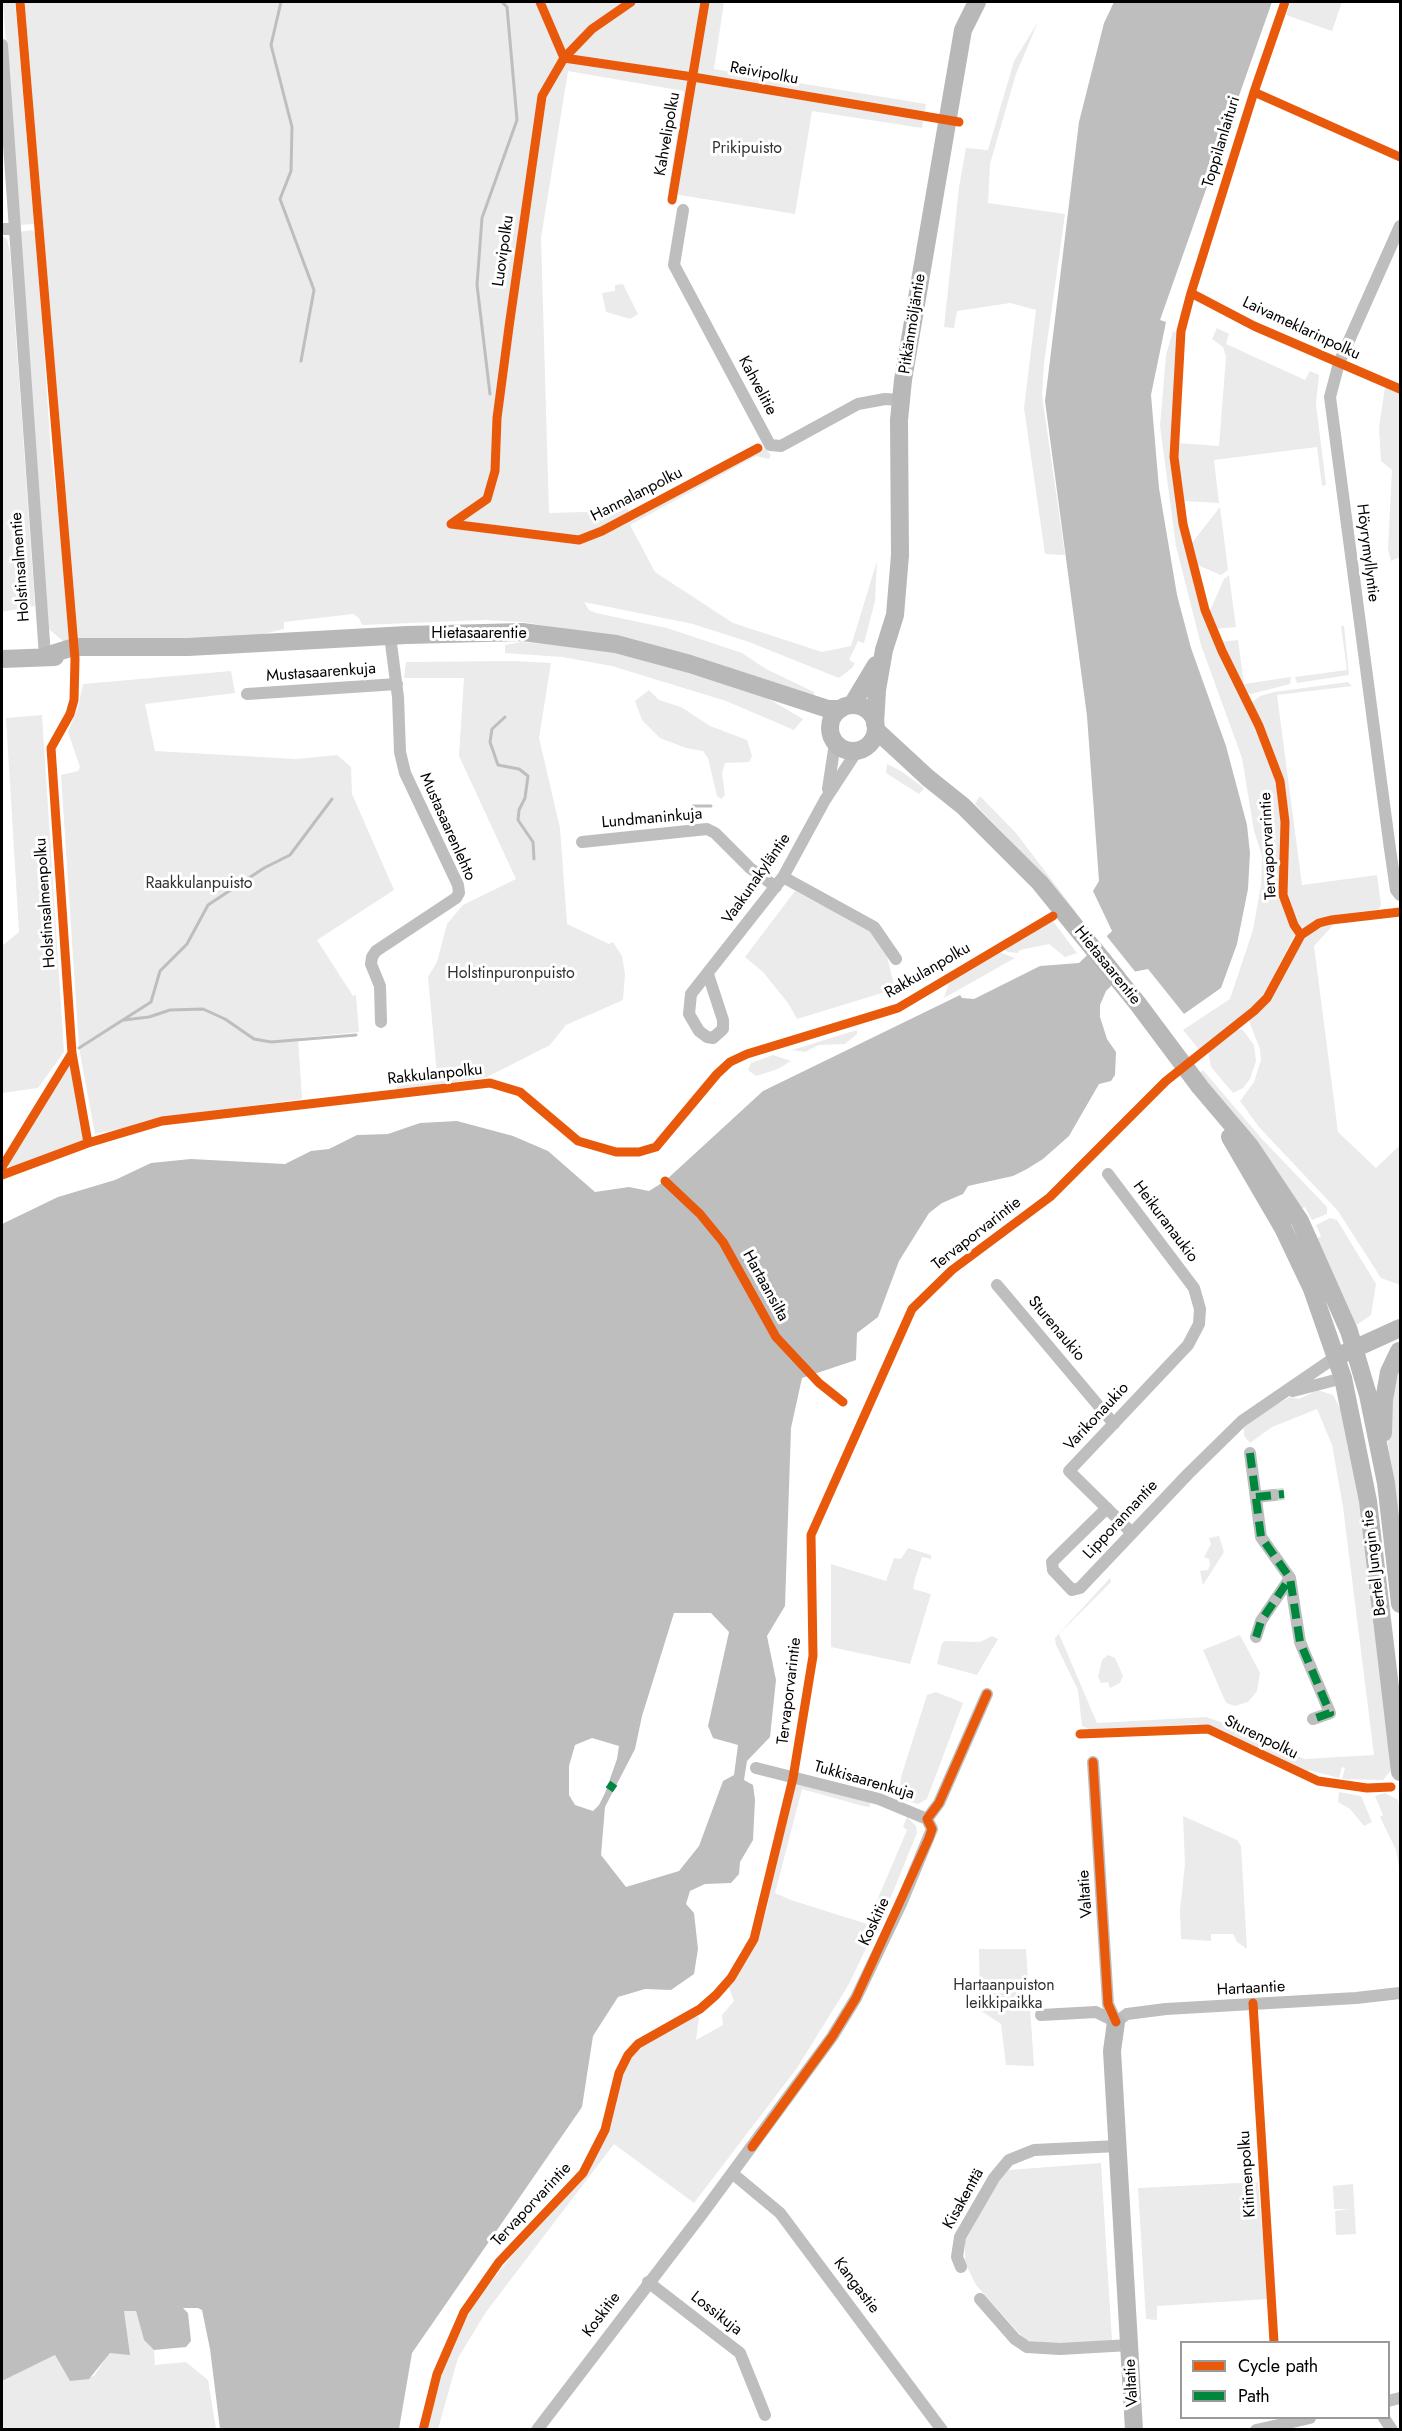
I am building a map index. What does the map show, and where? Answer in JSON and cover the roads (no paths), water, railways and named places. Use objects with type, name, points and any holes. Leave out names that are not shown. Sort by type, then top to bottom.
[{"type":"street","name":"Pitkänmöljäntie","points":[[875,727],[875,704],[884,650],[895,615],[900,555],[902,400],[963,30],[977,2]]},
{"type":"street","name":"Holstinsalmentie","points":[[2,45],[8,229],[45,656]]},
{"type":"street","name":"Kahvelitie","points":[[683,210],[674,265],[770,445],[781,446],[858,404],[885,399],[902,400]]},
{"type":"street","name":"Höyrymyllyntie","points":[[1401,226],[1339,363],[1330,397],[1390,849],[1396,890],[1401,895]]},
{"type":"street","name":"Hietasaarentie","points":[[2,659],[45,656],[75,659],[188,646],[522,632],[568,636],[616,644],[828,709],[847,707]]},
{"type":"street","name":"Mustasaarenlehto","points":[[381,1022],[380,986],[371,964],[372,957],[376,951],[456,898],[459,893],[458,885],[405,773],[400,752],[397,684],[390,636]]},
{"type":"street","name":"Pitkänmöljäntie","points":[[847,707],[884,650]]},
{"type":"street","name":"Mustasaarenkuja","points":[[247,694],[397,684]]},
{"type":"street","name":"Hietasaarentie","points":[[764,688],[810,715],[832,738]]},
{"type":"street","points":[[847,707],[869,712],[875,727],[872,741],[860,750],[845,750],[832,738],[833,716],[847,707]]},
{"type":"street","name":"Hietasaarentie","points":[[875,727],[928,778],[999,839],[1079,930],[1200,1087],[1250,1146],[1300,1221],[1355,1349]]},
{"type":"street","name":"Vaakunakyläntie","points":[[825,800],[835,754],[832,738]]},
{"type":"street","name":"Hietasaarentie","points":[[860,750],[887,756],[928,778]]},
{"type":"street","name":"Vaakunakyläntie","points":[[708,974],[723,1020],[723,1029],[713,1038],[706,1037],[699,1031],[689,1014],[691,994],[779,882],[825,800],[860,750]]},
{"type":"street","name":"Lundmaninkuja","points":[[582,842],[707,829],[715,833],[750,868],[874,927],[896,959]]},
{"type":"street","name":"Hietasaarentie","points":[[1200,1087],[1283,1228],[1312,1289],[1337,1356]]},
{"type":"street","name":"Heikuranaukio","points":[[1108,1174],[1194,1288],[1199,1302],[1200,1317]]},
{"type":"street","name":"Sturenaukio","points":[[997,1285],[1114,1424]]},
{"type":"street","name":"Varikonaukio","points":[[1131,1532],[1069,1471],[1188,1345],[1196,1332],[1200,1317]]},
{"type":"street","points":[[1337,1356],[1401,1328]]},
{"type":"street","name":"Bertel Jungin tie","points":[[1355,1349],[1386,1483],[1401,1604]]},
{"type":"street","points":[[1343,1378],[1361,1372],[1400,1350]]},
{"type":"street","points":[[1386,1483],[1384,1400],[1389,1372],[1400,1350]]},
{"type":"street","name":"Bertel Jungin tie","points":[[1337,1356],[1368,1501],[1400,1769]]},
{"type":"street","name":"Lipporannantie","points":[[1107,1508],[1052,1562],[1053,1570],[1072,1590],[1080,1588],[1131,1532],[1242,1421],[1337,1356]]},
{"type":"street","name":"Lipporannantie","points":[[1278,1396],[1343,1378]]},
{"type":"street","points":[[1250,1453],[1261,1538],[1290,1578],[1300,1642],[1330,1713],[1313,1719]]},
{"type":"street","points":[[1256,1497],[1274,1495]]},
{"type":"street","points":[[1256,1637],[1261,1620],[1290,1578]]},
{"type":"street","name":"Koskitie","points":[[537,2430],[820,2055],[856,1998],[929,1838],[932,1829],[927,1819],[939,1803],[987,1694]]},
{"type":"street","name":"Valtatie","points":[[1093,1762],[1108,2004],[1116,2022],[1112,2051],[1134,2430]]},
{"type":"street","name":"Tukkisaarenkuja","points":[[756,1768],[879,1799],[927,1819]]},
{"type":"street","name":"Hartaantie","points":[[1116,2022],[1126,2014],[1166,2009],[1398,1995]]},
{"type":"street","points":[[1041,2015],[1096,2012],[1116,2022]]},
{"type":"street","name":"Kisakenttä","points":[[961,2267],[957,2257],[960,2237],[994,2178],[1009,2160],[1034,2150],[1118,2146]]},
{"type":"street","name":"Kangastie","points":[[732,2173],[780,2213],[942,2430]]},
{"type":"street","name":"Lossikuja","points":[[648,2282],[740,2354],[765,2415]]},
{"type":"street","points":[[980,2300],[1001,2325],[1027,2347],[1060,2349],[1130,2345]]},
{"type":"street","points":[[1256,2430],[1306,2419]]},
{"type":"waterway","points":[[281,2],[271,45],[292,127],[291,171],[280,199],[314,290],[301,361]]},
{"type":"waterway","points":[[490,394],[477,285],[482,218],[517,120],[507,7],[502,2]]},
{"type":"waterway","points":[[505,717],[492,729],[490,742],[498,765],[519,769],[528,776],[525,798],[519,810],[518,820],[533,842],[534,859]]},
{"type":"waterway","points":[[79,1048],[151,1002],[160,971],[187,944],[208,905],[264,868],[290,855],[332,799]]},
{"type":"waterway","points":[[693,806],[711,806]]},
{"type":"waterway","points":[[124,1020],[149,1017],[170,1010],[203,1009],[225,1019],[254,1039],[271,1042],[356,1035]]},
{"type":"tunnel","points":[[1274,1495],[1284,1494]]},
{"type":"park label","name":"Prikipuisto","points":[[747,149]]},
{"type":"park label","name":"Raakkulanpuisto","points":[[199,884]]},
{"type":"park label","name":"Holstinpuronpuisto","points":[[511,974]]},
{"type":"park label","name":"Hartaanpuiston leikkipaikka","points":[[1004,1995]]}]
